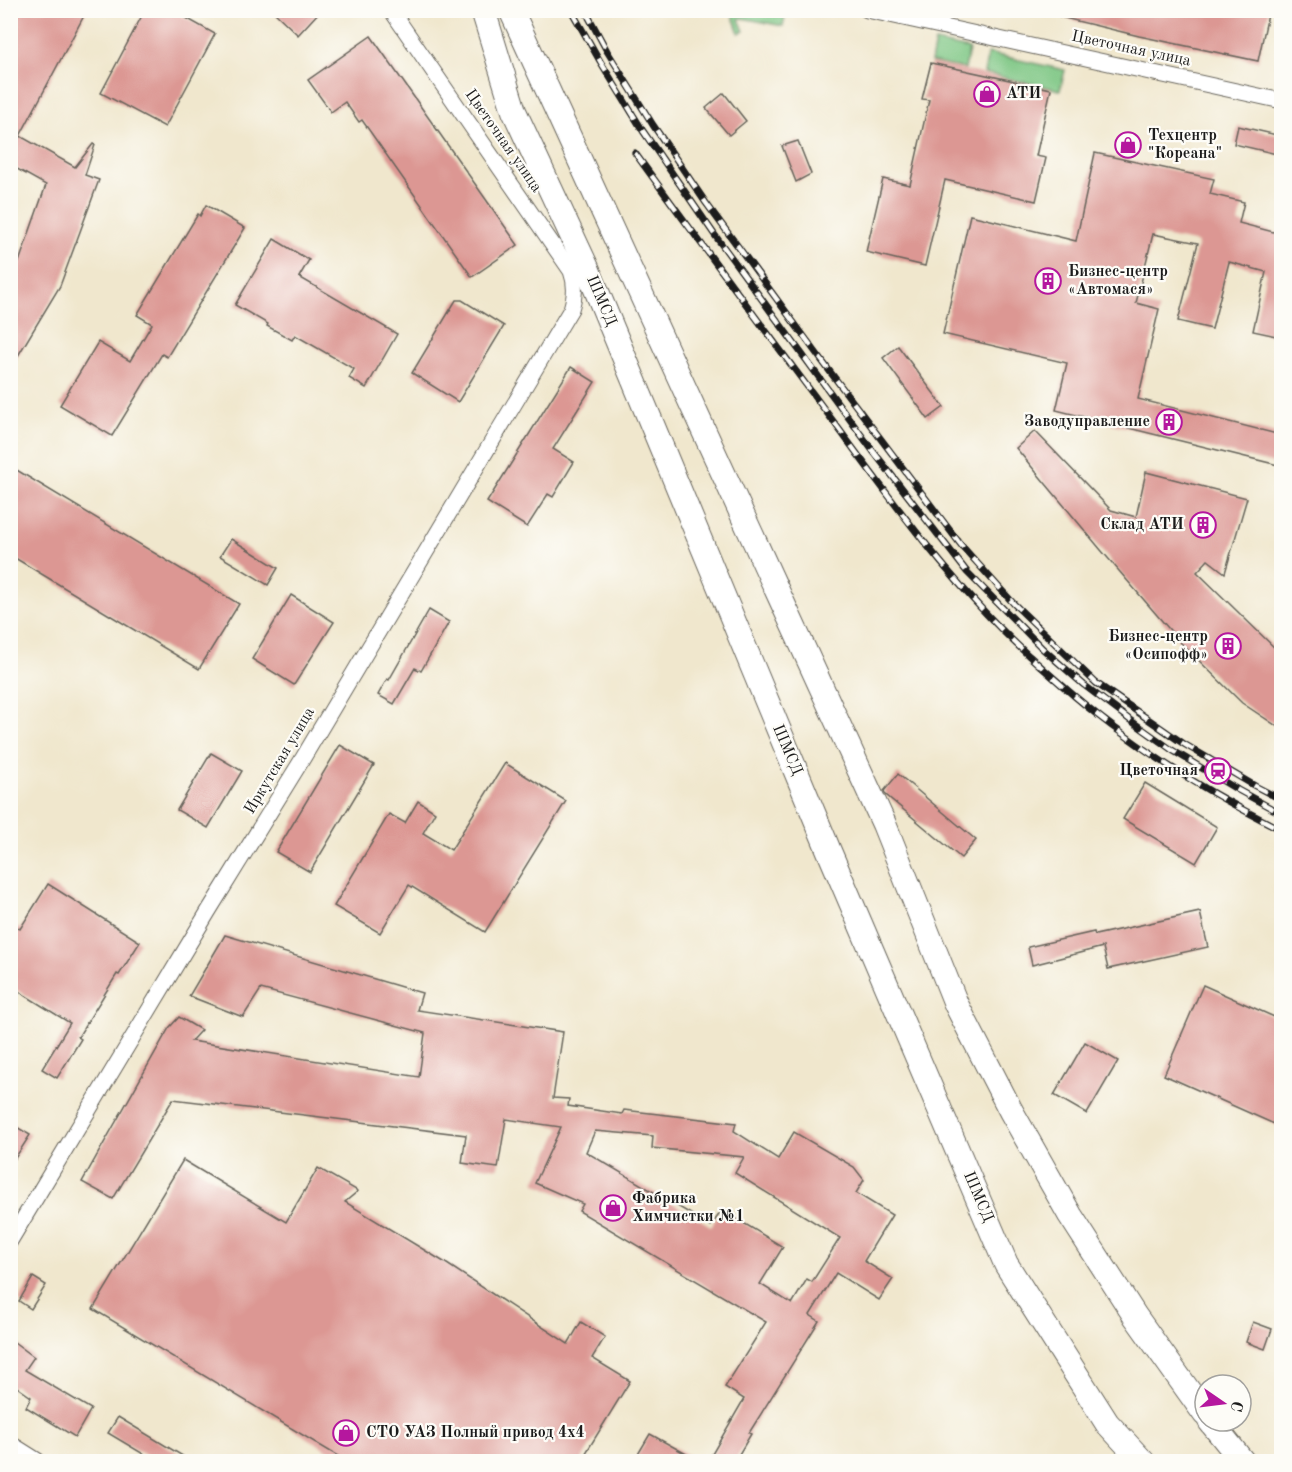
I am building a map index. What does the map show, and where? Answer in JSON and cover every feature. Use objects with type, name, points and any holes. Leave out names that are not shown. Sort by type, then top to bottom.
[{"type":"main road","name":"ШМСД","points":[[483,10],[514,111],[588,270],[824,840],[1006,1263],[1107,1423],[1143,1461]]},
{"type":"main road","points":[[511,10],[884,824],[957,1004],[1011,1111],[1070,1215],[1135,1316],[1193,1397]]},
{"type":"main road","points":[[1107,1423],[1130,1461]]},
{"type":"main road","points":[[1220,1433],[1243,1461]]},
{"type":"street","name":"Цветочная улица","points":[[390,10],[564,260],[574,280],[574,297]]},
{"type":"street","name":"Цветочная улица","points":[[867,10],[1281,101]]},
{"type":"street","name":"Иркутская улица","points":[[10,1241],[318,734],[565,320],[574,297]]},
{"type":"street","points":[[10,1445],[37,1461]]},
{"type":"green space","points":[[781,10],[786,12],[783,26],[742,18],[739,19],[744,31],[739,33],[731,11]]},
{"type":"green space","points":[[935,42],[969,49],[965,69],[931,62]]},
{"type":"green space","points":[[988,53],[1065,70],[1060,90],[984,73]]},
{"type":"building","points":[[10,10],[87,10],[20,136],[75,167],[93,144],[95,145],[85,175],[99,180],[60,286],[10,369],[10,257],[19,262],[46,185],[10,165]]},
{"type":"building","points":[[145,10],[172,10],[215,34],[165,127],[101,93]]},
{"type":"building","points":[[272,10],[321,10],[298,35]]},
{"type":"building","points":[[1061,10],[1269,10],[1258,61],[1060,17]]},
{"type":"building","points":[[371,36],[518,245],[472,277],[362,120],[359,122],[345,102],[331,112],[308,80]]},
{"type":"building","points":[[931,63],[1051,89],[1036,156],[1046,158],[1036,201],[945,180],[925,266],[866,252],[883,179],[910,185],[929,100],[922,99]]},
{"type":"building","points":[[724,93],[746,121],[729,135],[706,108]]},
{"type":"building","points":[[1238,126],[1281,136],[1281,155],[1234,144]]},
{"type":"building","points":[[798,141],[811,174],[796,182],[782,146]]},
{"type":"building","points":[[1095,153],[1214,179],[1210,194],[1244,202],[1239,223],[1281,234],[1281,337],[1253,331],[1266,272],[1229,262],[1212,329],[1178,321],[1198,243],[1153,234],[1136,303],[1159,309],[1138,399],[1281,435],[1278,465],[1056,410],[1067,363],[943,334],[970,215],[1076,241]]},
{"type":"building","points":[[206,205],[245,228],[167,357],[162,354],[112,436],[60,405],[98,342],[130,361],[152,324],[137,315],[198,214],[200,216]]},
{"type":"building","points":[[274,239],[309,260],[299,277],[397,334],[366,388],[349,378],[354,369],[295,335],[292,340],[235,305]]},
{"type":"building","points":[[456,300],[462,300],[504,326],[458,402],[412,373]]},
{"type":"building","points":[[898,346],[944,407],[928,419],[883,358]]},
{"type":"building","points":[[571,367],[595,382],[553,449],[574,462],[553,497],[548,494],[527,527],[487,502]]},
{"type":"building","points":[[1035,431],[1111,510],[1136,517],[1146,472],[1247,498],[1225,573],[1208,560],[1197,572],[1281,654],[1281,729],[1242,703],[1181,643],[1016,448]]},
{"type":"building","points":[[10,466],[239,604],[199,669],[10,555]]},
{"type":"building","points":[[231,539],[278,568],[268,585],[220,556]]},
{"type":"building","points":[[291,595],[334,622],[294,685],[252,659]]},
{"type":"building","points":[[429,610],[449,622],[421,671],[415,668],[394,704],[378,695]]},
{"type":"building","points":[[340,745],[374,765],[310,872],[276,852]]},
{"type":"building","points":[[211,753],[242,771],[208,828],[177,810]]},
{"type":"building","points":[[505,763],[566,801],[485,932],[409,885],[380,933],[334,906],[389,814],[405,823],[418,801],[435,812],[423,833],[451,850]]},
{"type":"building","points":[[898,774],[976,840],[961,858],[886,795],[884,791]]},
{"type":"building","name":"Цветочная","points":[[1145,783],[1217,827],[1196,863],[1123,819]]},
{"type":"building","points":[[48,884],[140,942],[78,1037],[81,1039],[57,1078],[42,1069],[70,1023],[10,986],[10,923],[20,929]]},
{"type":"building","points":[[1200,912],[1208,947],[1108,969],[1103,947],[1032,965],[1028,947]]},
{"type":"building","points":[[225,935],[422,993],[417,1010],[563,1032],[553,1098],[569,1099],[568,1106],[622,1114],[624,1110],[736,1123],[734,1131],[778,1159],[794,1132],[854,1167],[864,1180],[856,1193],[892,1215],[864,1261],[893,1279],[879,1300],[836,1273],[810,1315],[819,1321],[749,1433],[751,1434],[735,1461],[708,1461],[744,1399],[725,1387],[766,1322],[579,1211],[583,1204],[535,1183],[561,1127],[506,1119],[498,1168],[462,1163],[466,1135],[173,1099],[113,1199],[82,1182],[169,1028],[179,1017],[201,1030],[191,1041],[419,1077],[425,1033],[261,989],[243,1017],[189,996]],"holes":[[[595,1131],[653,1136],[652,1148],[744,1157],[735,1173],[840,1238],[812,1282],[807,1279],[792,1304],[760,1284],[783,1247],[722,1210],[711,1226],[586,1152]]]},
{"type":"building","points":[[1203,985],[1281,1020],[1281,1127],[1164,1075]]},
{"type":"building","points":[[1085,1042],[1118,1061],[1087,1114],[1054,1095]]},
{"type":"building","points":[[10,1123],[30,1135],[10,1166]]},
{"type":"building","points":[[183,1160],[286,1222],[318,1168],[358,1191],[345,1202],[444,1262],[568,1344],[581,1322],[605,1337],[592,1358],[630,1381],[581,1461],[346,1461],[93,1309]]},
{"type":"building","points":[[33,1277],[46,1285],[31,1309],[19,1301]]},
{"type":"building","points":[[1253,1322],[1272,1329],[1265,1349],[1246,1342]]},
{"type":"building","points":[[10,1339],[34,1357],[25,1370],[91,1409],[75,1437],[26,1407],[31,1397],[14,1385],[10,1390]]},
{"type":"building","points":[[118,1417],[191,1461],[155,1461],[108,1433]]},
{"type":"building","points":[[650,1434],[699,1461],[634,1461]]},
{"type":"railway","points":[[571,10],[643,131],[714,234],[873,451],[967,572],[1043,649],[1084,685],[1172,750],[1282,814]]},
{"type":"railway","points":[[585,10],[607,51],[653,125],[706,203],[961,545],[1014,604],[1096,683],[1184,744],[1282,800]]},
{"type":"railway","points":[[635,153],[903,515],[975,602],[1028,655],[1110,725],[1200,785],[1282,830]]},
{"type":"place","name":"АТИ","points":[[987,94]]},
{"type":"place","name":"Техцентр \"Кореана\"","points":[[1128,145]]},
{"type":"place","name":"Бизнес-центр «Автомася»","points":[[1048,281]]},
{"type":"place","name":"Заводуправление","points":[[1169,422]]},
{"type":"place","name":"Склад АТИ","points":[[1203,525]]},
{"type":"place","name":"Бизнес-центр «Осипофф»","points":[[1228,646]]},
{"type":"place","name":"Цветочная","points":[[1218,771]]},
{"type":"place","name":"Фабрика Химчистки №1","points":[[613,1208]]},
{"type":"place","name":"СТО УАЗ Полный привод 4х4","points":[[346,1433]]}]
